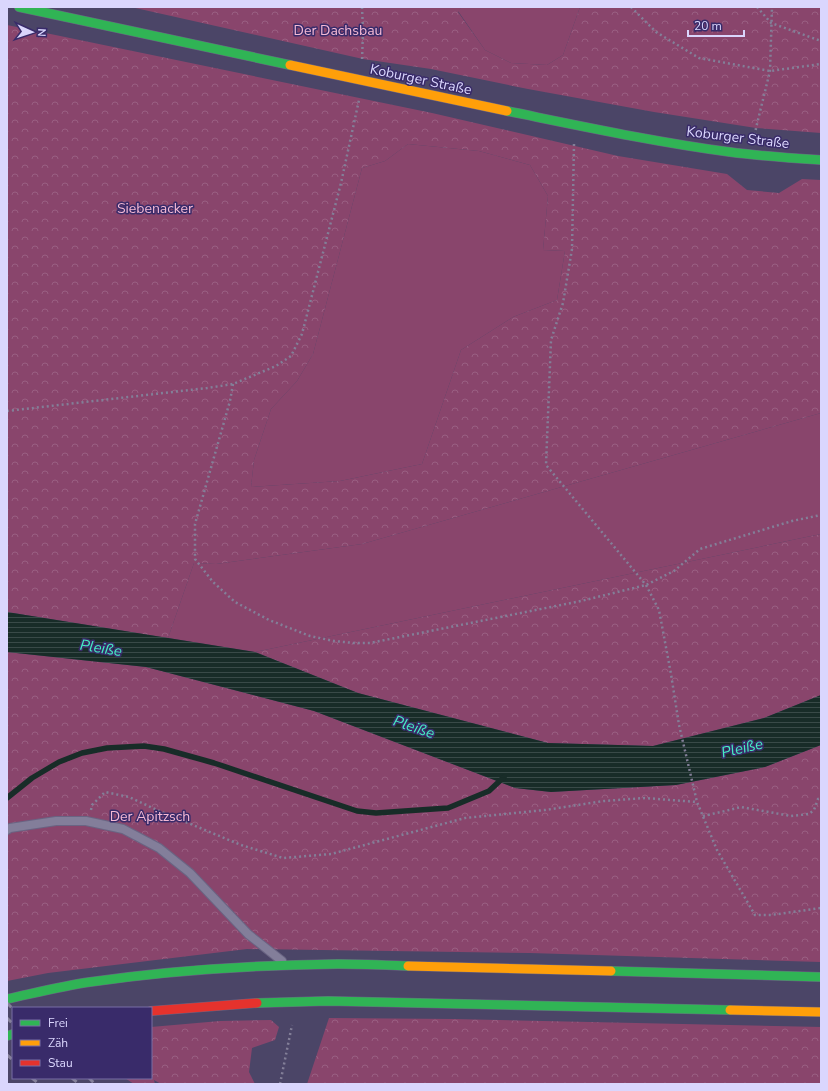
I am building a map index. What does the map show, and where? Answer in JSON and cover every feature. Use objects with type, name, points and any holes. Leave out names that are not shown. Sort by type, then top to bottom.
[{"type":"main road","name":"Koburger Straße","points":[[19,7],[353,79],[658,142],[754,155],[821,160]]},
{"type":"main road","points":[[7,999],[107,980],[188,971],[288,965],[340,964],[821,977]]},
{"type":"main road","points":[[152,1011],[192,1007],[328,1001],[821,1012]]},
{"type":"lane","points":[[7,830],[10,828],[56,821],[86,821],[123,829],[159,848],[190,873],[248,934],[288,965]]},
{"type":"path","points":[[362,7],[363,59]]},
{"type":"path","points":[[631,7],[656,32],[699,58],[770,71],[821,64]]},
{"type":"path","points":[[757,7],[771,23],[821,41]]},
{"type":"path","points":[[754,155],[756,128],[770,71],[772,7]]},
{"type":"path","points":[[7,411],[232,384],[276,366],[291,356],[302,334],[341,183],[359,100]]},
{"type":"path","points":[[577,126],[574,146],[572,249],[563,303],[551,340],[546,465],[646,585],[658,610],[671,674],[679,725],[697,802],[717,850],[755,915],[771,915],[821,908]]},
{"type":"path","points":[[232,384],[230,401],[195,524],[195,559],[212,582],[235,602],[269,620],[310,636],[334,641],[370,643],[580,601],[646,585],[674,571],[700,549],[792,521],[821,515]]},
{"type":"path","points":[[86,821],[92,805],[105,792],[129,797],[241,845],[283,858],[331,854],[465,818],[545,810],[604,801],[645,798],[697,802]]},
{"type":"path","points":[[703,816],[741,807],[791,816],[808,814],[814,810],[818,799],[821,798]]},
{"type":"path","points":[[280,1084],[292,1025]]},
{"type":"green space","name":"Der Dachsbau","points":[[131,7],[462,7],[458,12],[485,50],[511,63],[547,65],[563,55],[580,7],[821,7],[821,133],[756,128],[654,112],[528,89],[431,69],[363,59]]},
{"type":"green space","points":[[462,7],[580,7],[563,55],[547,65],[511,63],[485,50],[458,11]]},
{"type":"green space","name":"Siebenacker","points":[[7,25],[432,113],[618,156],[727,174],[747,190],[779,193],[802,179],[821,180],[821,413],[362,544],[216,564],[194,563],[168,638],[7,612]],"holes":[[[408,144],[479,151],[530,165],[548,196],[543,250],[565,251],[557,300],[513,317],[461,350],[422,464],[340,481],[251,487],[254,460],[271,409],[297,381],[313,354],[362,168],[385,161]]]},
{"type":"green space","points":[[408,144],[479,151],[530,165],[548,196],[543,250],[565,251],[557,300],[513,317],[461,350],[422,464],[340,481],[251,487],[254,460],[271,409],[297,381],[313,354],[362,168],[385,161]]},
{"type":"green space","points":[[821,413],[821,534],[255,652],[168,638],[194,563],[216,564],[362,544]]},
{"type":"green space","points":[[821,534],[821,695],[764,718],[653,746],[548,743],[358,693],[255,652]]},
{"type":"green space","name":"Der Apitzsch","points":[[7,652],[146,667],[314,711],[515,788],[551,792],[676,785],[765,767],[821,745],[821,962],[530,953],[247,949],[48,973],[7,981]]},
{"type":"green space","points":[[329,1018],[453,1019],[821,1027],[821,1084],[307,1084]]},
{"type":"green space","points":[[271,1020],[279,1027],[275,1040],[252,1048],[249,1072],[255,1084],[161,1084],[154,1080],[155,1084],[134,1084],[126,1079],[152,1079],[152,1027],[220,1021]]},
{"type":"water","name":"Pleiße","points":[[7,612],[255,652],[358,693],[548,743],[653,746],[764,718],[821,695],[821,745],[765,767],[676,785],[551,792],[515,788],[314,711],[146,667],[7,652]]},
{"type":"waterway","points":[[7,798],[32,778],[59,762],[82,753],[107,748],[144,746],[164,749],[214,763],[357,811],[376,813],[448,808],[489,791],[504,777]]},
{"type":"railway","points":[[7,1003],[12,1008]]},
{"type":"railway","points":[[7,1018],[12,1023]]},
{"type":"railway","points":[[7,1055],[12,1059]]},
{"type":"railway","points":[[33,1079],[39,1084]]},
{"type":"railway","points":[[73,1079],[79,1084]]},
{"type":"railway","points":[[90,1079],[95,1084]]},
{"type":"traffic: fast","points":[[19,7],[290,65]]},
{"type":"traffic: fast","points":[[507,111],[702,148],[753,155],[821,160]]},
{"type":"traffic: fast","points":[[7,999],[80,984],[183,971],[245,967],[347,964],[408,966]]},
{"type":"traffic: fast","points":[[611,971],[821,977]]},
{"type":"traffic: fast","points":[[257,1003],[328,1001],[730,1010]]},
{"type":"traffic: fast","points":[[7,1036],[12,1034]]},
{"type":"traffic: slow","points":[[290,65],[507,111]]},
{"type":"traffic: slow","points":[[408,966],[611,971]]},
{"type":"traffic: slow","points":[[730,1010],[821,1012]]},
{"type":"traffic: jam","points":[[152,1011],[257,1003]]}]
